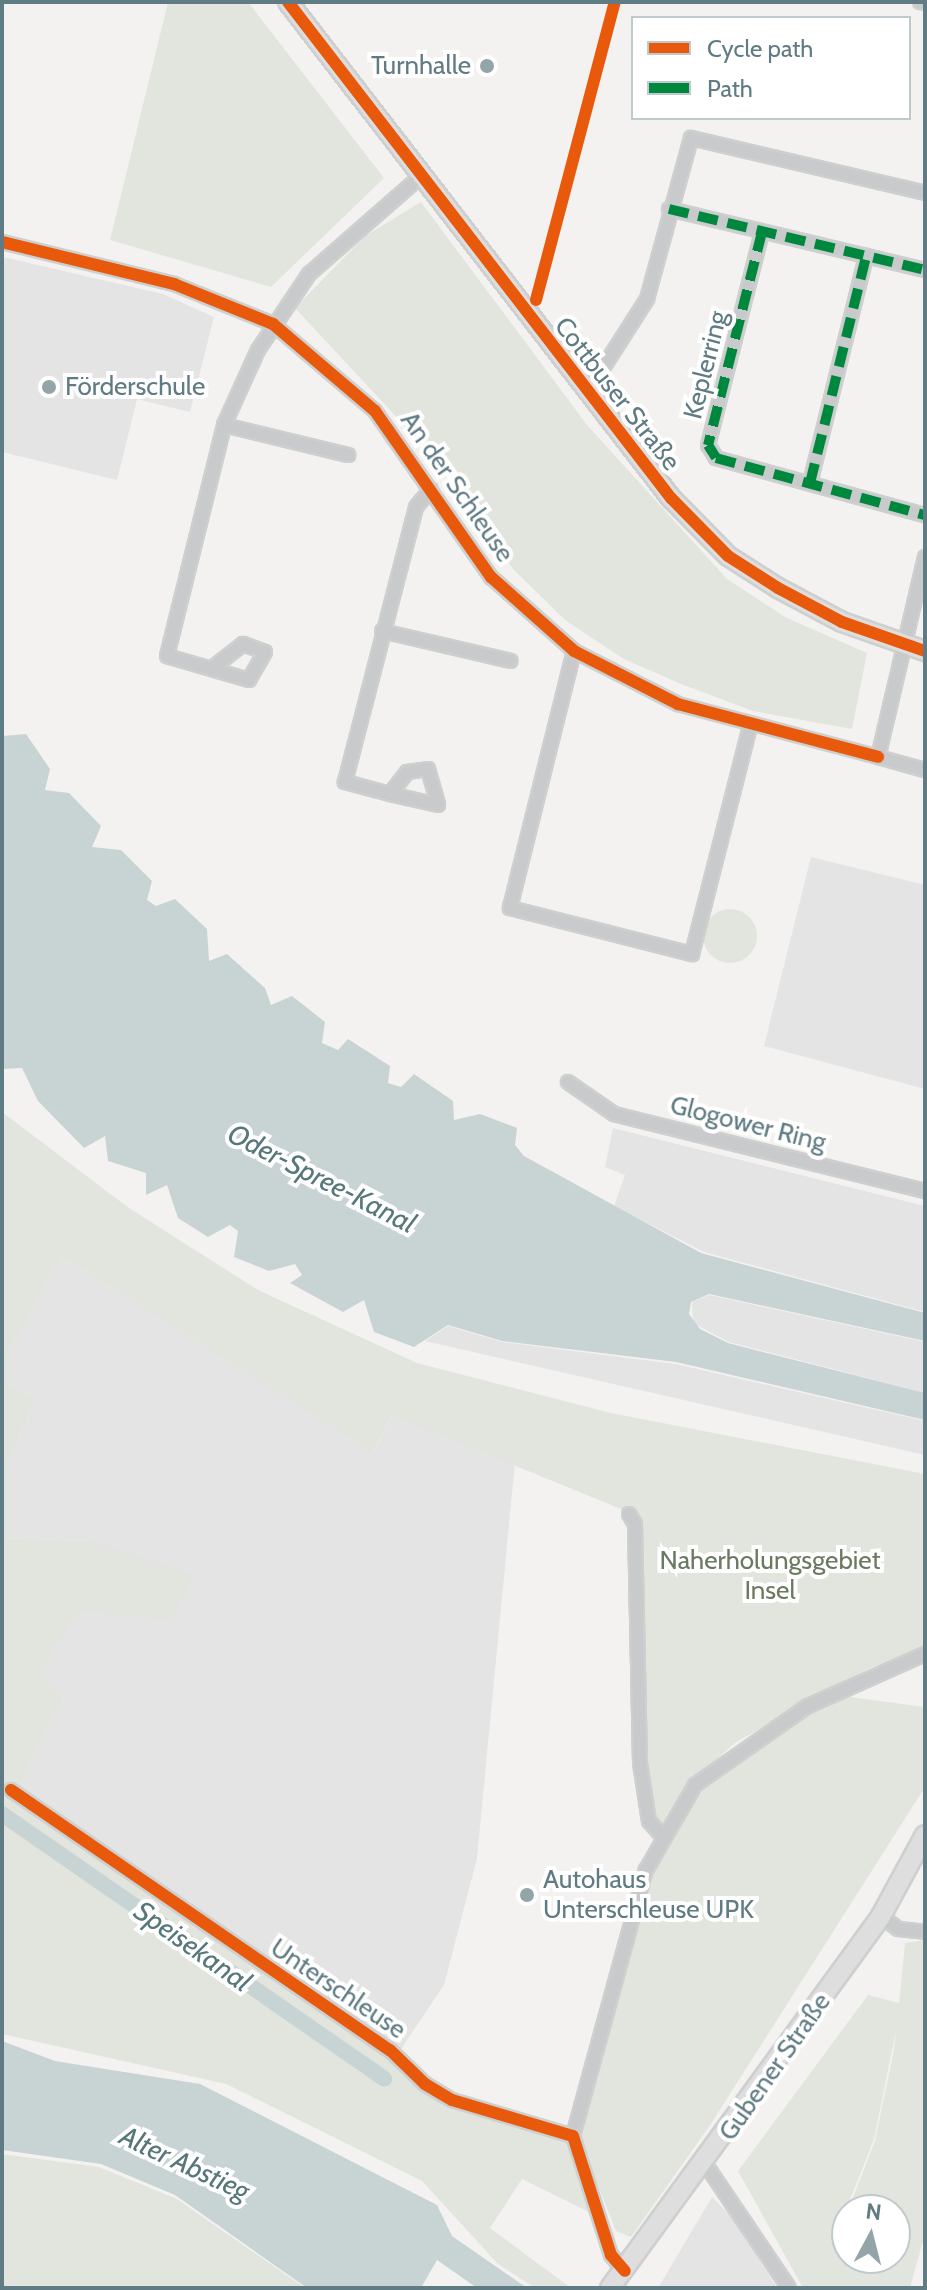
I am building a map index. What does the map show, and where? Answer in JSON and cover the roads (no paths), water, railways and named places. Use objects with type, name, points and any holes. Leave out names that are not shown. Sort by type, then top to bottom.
[{"type":"street","name":"Cottbuser Straße","points":[[288,2],[671,498],[728,556],[842,622],[925,651]]},
{"type":"street","points":[[587,393],[647,299],[682,153],[701,136],[925,193]]},
{"type":"street","points":[[215,666],[167,656],[224,425],[273,324],[341,240],[421,176]]},
{"type":"street","points":[[669,209],[925,270]]},
{"type":"street","name":"Keplerring","points":[[762,232],[708,445],[716,458],[925,515]]},
{"type":"street","name":"An der Schleuse","points":[[2,242],[174,284],[273,324],[375,411],[491,577],[574,651],[678,704],[750,726],[878,757]]},
{"type":"street","points":[[810,483],[866,256]]},
{"type":"street","points":[[224,425],[348,455]]},
{"type":"street","name":"An der Schleuse","points":[[390,794],[345,782],[416,507],[431,489]]},
{"type":"street","points":[[925,557],[878,757],[925,770]]},
{"type":"street","points":[[382,631],[511,661]]},
{"type":"street","points":[[574,651],[510,908],[692,954],[750,726]]},
{"type":"street","name":"Glogower Ring","points":[[568,1082],[614,1114],[925,1191]]},
{"type":"street","points":[[629,1514],[635,1524],[640,1763],[649,1821],[661,1835]]},
{"type":"street","points":[[625,2271],[611,2255],[573,2136],[661,1835],[695,1785],[738,1748],[861,1679],[925,1654]]},
{"type":"street","name":"Unterschleuse","points":[[11,1790],[390,2050],[425,2084],[452,2100],[573,2136]]},
{"type":"street","name":"Gubener Straße","points":[[610,2288],[706,2165],[881,1916],[925,1835]]},
{"type":"street","points":[[881,1916],[898,1929],[925,1932]]},
{"type":"street","points":[[706,2165],[789,2288]]},
{"type":"water","name":"Oder-Spree-Kanal","points":[[26,734],[50,769],[45,790],[69,793],[101,826],[92,847],[121,850],[152,881],[147,900],[156,906],[175,899],[207,929],[209,961],[227,954],[265,988],[271,1005],[292,996],[325,1022],[322,1043],[338,1050],[348,1039],[390,1066],[388,1083],[401,1087],[414,1074],[453,1101],[454,1120],[480,1114],[517,1128],[515,1145],[524,1156],[701,1253],[925,1313],[925,1341],[709,1294],[691,1302],[689,1314],[700,1329],[728,1343],[925,1393],[925,1420],[676,1362],[502,1341],[448,1325],[414,1347],[374,1332],[364,1300],[343,1312],[290,1283],[302,1275],[295,1264],[269,1271],[234,1257],[238,1231],[230,1225],[208,1237],[178,1218],[167,1185],[146,1195],[146,1173],[108,1161],[105,1136],[84,1148],[38,1101],[22,1068],[2,1069],[2,736]]},
{"type":"water","name":"Alter Abstieg","points":[[2,2041],[55,2061],[200,2084],[437,2205],[452,2236],[527,2288],[477,2288],[437,2260],[421,2288],[307,2288],[175,2195],[101,2164],[2,2150]]},
{"type":"waterway","name":"Speisekanal","points":[[2,1814],[384,2079]]},
{"type":"place","name":"Turnhalle","points":[[487,66]]},
{"type":"place","name":"Förderschule","points":[[49,387]]},
{"type":"place","name":"Autohaus Unterschleuse UPK","points":[[527,1895]]},
{"type":"park label","name":"Naherholungsgebiet Insel","points":[[770,1576]]}]
